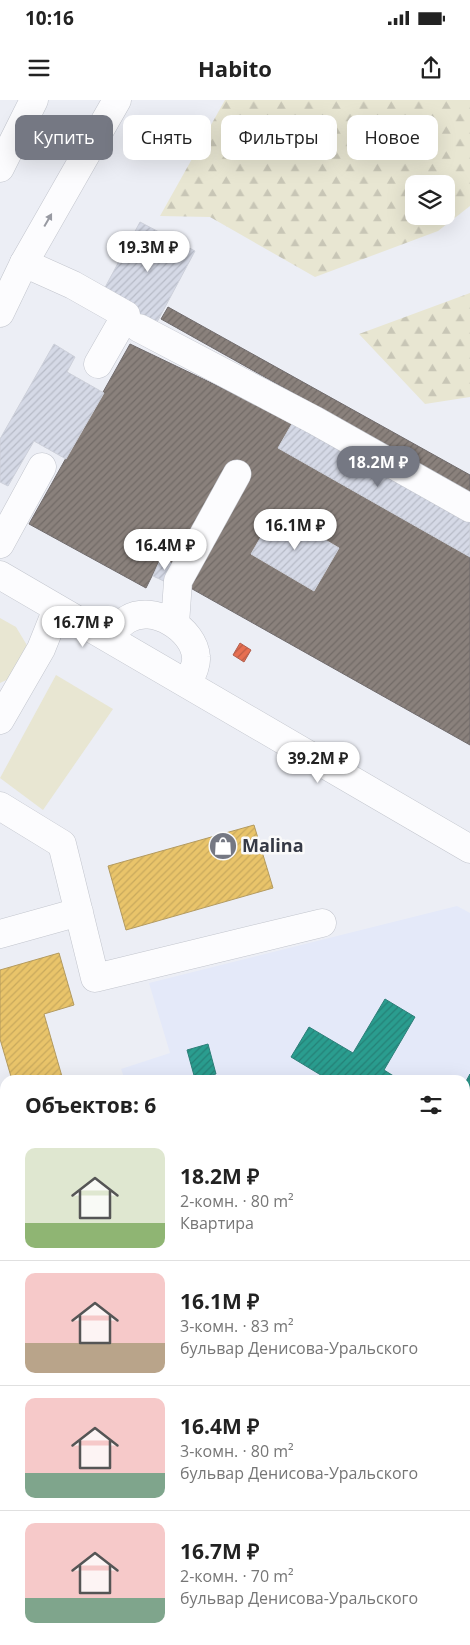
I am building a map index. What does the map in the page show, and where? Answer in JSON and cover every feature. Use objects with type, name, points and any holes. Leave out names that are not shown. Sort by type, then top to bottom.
[{"type":"street","points":[[0,168],[34,100]]},
{"type":"street","points":[[0,313],[24,263],[117,100]]},
{"type":"street","points":[[24,263],[73,285],[126,315],[98,364]]},
{"type":"street","points":[[139,328],[314,420],[470,508]]},
{"type":"street","points":[[0,544],[42,467]]},
{"type":"street","points":[[175,624],[178,581],[237,474]]},
{"type":"street","points":[[0,575],[470,849]]},
{"type":"street","points":[[0,720],[40,649],[56,609]]},
{"type":"street","points":[[107,636],[129,618],[155,615],[175,624],[190,640],[196,658],[188,683]]},
{"type":"street","points":[[0,806],[62,844],[95,978],[322,923]]},
{"type":"street","points":[[0,934],[79,912]]},
{"type":"shaded area","points":[[457,906],[470,913],[470,1075],[123,1075],[121,1069],[170,1053],[149,983]]},
{"type":"green space","points":[[225,100],[470,100],[470,206],[455,218],[455,175],[405,175],[405,225],[446,225],[438,231],[315,277],[210,217],[160,216],[191,160],[211,160],[211,125]]},
{"type":"green space","points":[[470,293],[470,397],[425,404],[359,334]]},
{"type":"green space","points":[[0,618],[16,627],[28,647],[15,676],[0,683]]},
{"type":"green space","points":[[56,675],[113,709],[43,810],[0,778]]},
{"type":"building: Жильё","points":[[254,825],[273,888],[126,930],[108,866]]},
{"type":"building: Жильё","points":[[59,953],[74,1005],[44,1014],[62,1075],[11,1075],[0,1039],[0,970]]},
{"type":"building: Торговля","points":[[240,643],[251,650],[244,662],[233,655]]},
{"type":"building: Школы","points":[[385,999],[415,1017],[384,1070],[392,1075],[321,1075],[291,1057],[309,1027],[353,1053]]},
{"type":"building: Школы","points":[[208,1044],[216,1074],[194,1075],[187,1050]]},
{"type":"building: Промзона","points":[[168,307],[470,475],[470,492],[161,319]]},
{"type":"building: Промзона","points":[[130,344],[293,422],[278,448],[470,557],[470,745],[178,581],[177,566],[161,558],[146,588],[29,524]]},
{"type":"building: Прочее","points":[[140,222],[195,251],[156,324],[101,295]]},
{"type":"building: Прочее","points":[[54,344],[75,357],[67,372],[104,393],[66,459],[34,441],[8,486],[0,482],[0,439]]},
{"type":"building: Прочее","points":[[293,422],[470,522],[470,557],[278,448]]},
{"type":"building: Прочее","points":[[276,511],[339,548],[314,591],[251,554]]},
{"type":"building: Прочее","points":[[161,558],[177,566],[168,583],[153,576]]},
{"type":"place","name":"Malina","points":[[223,846]]}]
